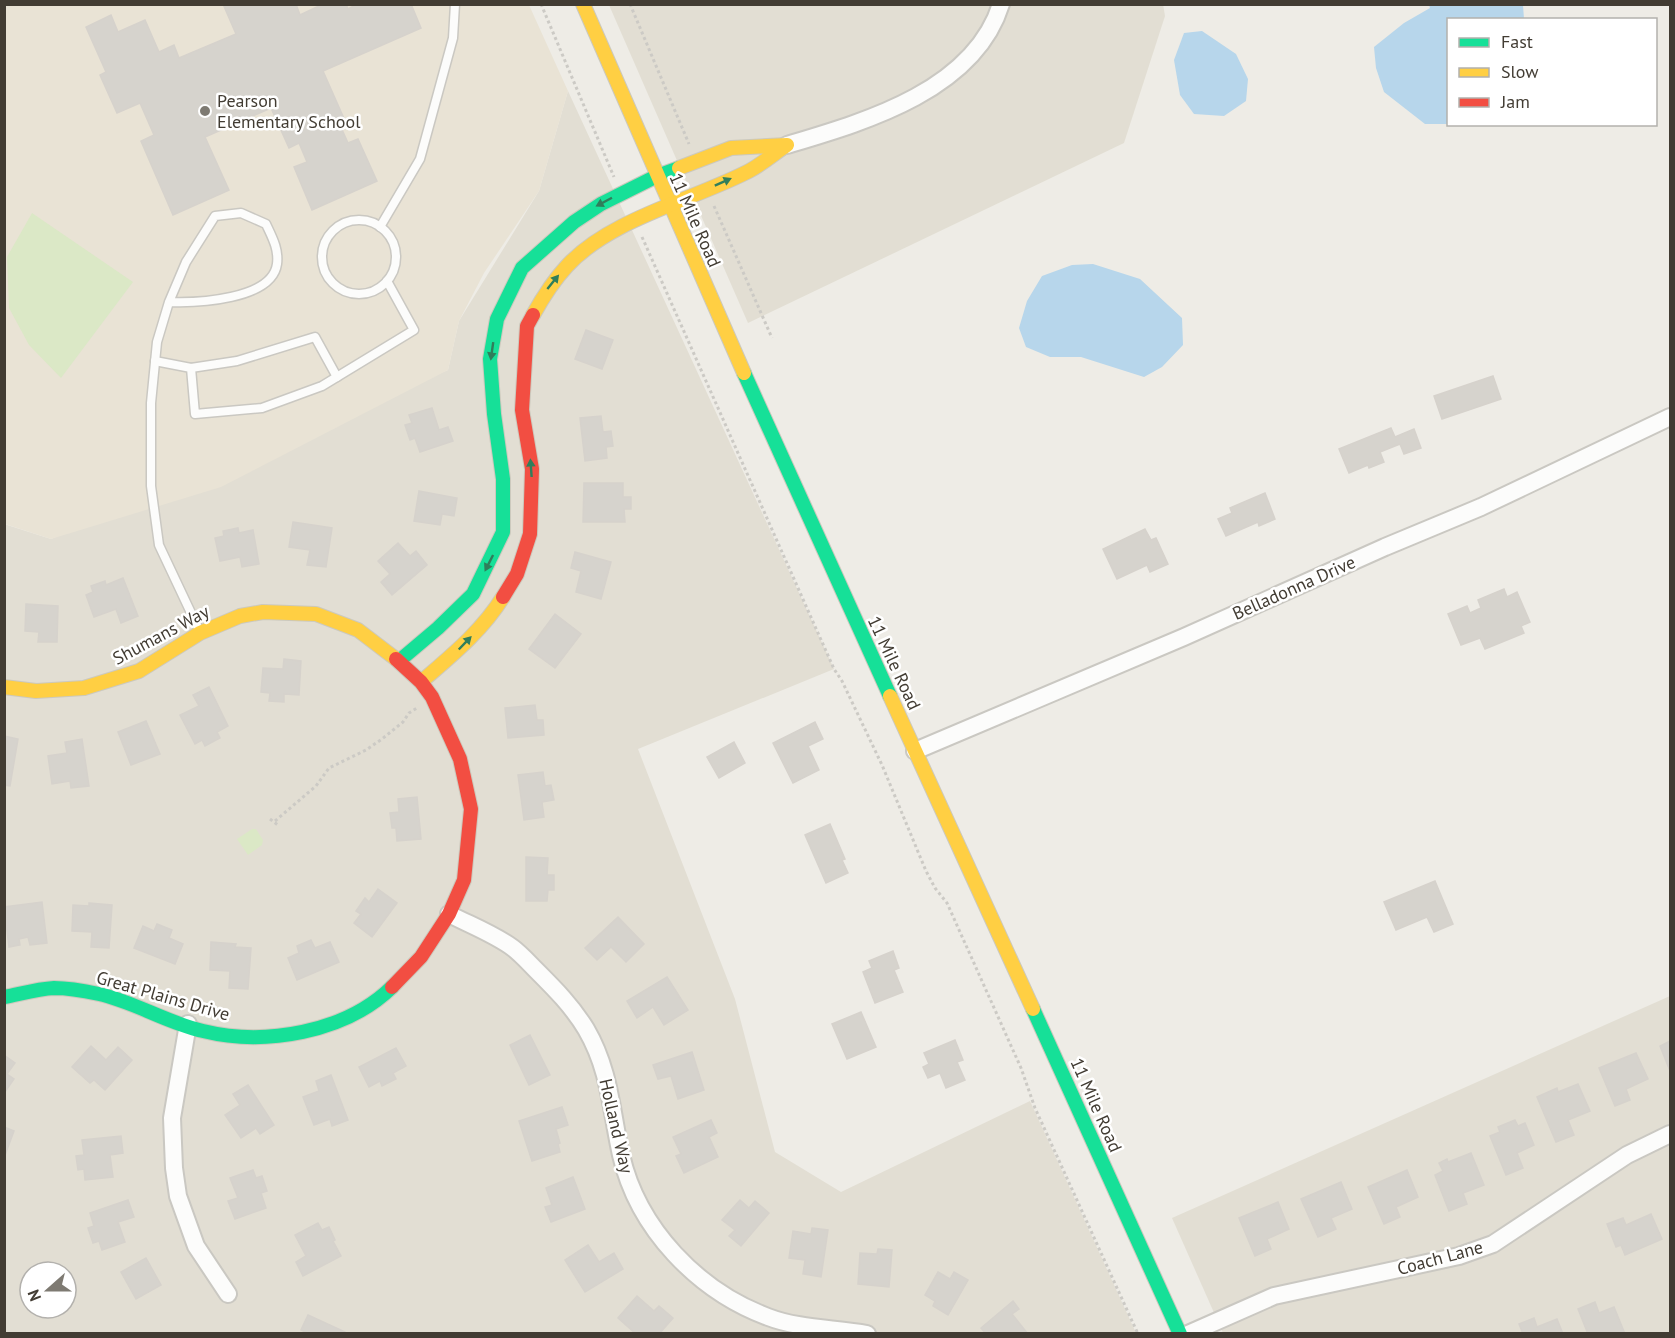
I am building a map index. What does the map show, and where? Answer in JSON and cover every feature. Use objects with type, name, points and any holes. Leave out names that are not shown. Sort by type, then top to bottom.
[{"type":"street","name":"11 Mile Road","points":[[583,4],[669,206],[799,497],[1180,1334]]},
{"type":"street","points":[[421,682],[462,647],[494,611],[517,574],[530,534],[532,469],[522,410],[527,326],[548,288],[568,264],[599,240],[634,221],[750,170],[787,146],[844,128],[897,106],[941,83],[978,49],[998,14],[1001,4]]},
{"type":"street","points":[[399,661],[473,594],[503,532],[503,479],[494,414],[490,359],[497,319],[522,268],[551,240],[601,204],[657,176],[731,148],[787,146]]},
{"type":"street","points":[[551,240],[568,264]]},
{"type":"street","points":[[494,414],[522,410]]},
{"type":"street","name":"Belladonna Drive","points":[[915,751],[1184,637],[1385,547],[1481,507],[1671,417]]},
{"type":"street","points":[[503,532],[530,534]]},
{"type":"street","points":[[473,594],[494,611]]},
{"type":"street","name":"Shumans Way","points":[[4,687],[60,691],[112,681],[139,671],[200,633],[240,616],[263,612],[316,614],[358,630],[399,661],[421,682]]},
{"type":"street","name":"Great Plains Drive","points":[[4,997],[54,988],[100,994],[188,1024],[202,1031],[238,1036],[273,1037],[314,1029],[352,1015],[389,990],[421,957],[449,914],[464,880],[471,809],[460,759],[432,697],[421,682]]},
{"type":"street","name":"Holland Way","points":[[449,914],[514,948],[571,1005],[587,1031],[610,1091],[621,1154],[634,1195],[668,1246],[687,1268],[715,1289],[769,1317],[798,1324],[867,1334]]},
{"type":"street","points":[[188,1024],[172,1118],[174,1168],[178,1196],[196,1246],[228,1294]]},
{"type":"street","name":"Coach Lane","points":[[1188,1334],[1274,1296],[1459,1256],[1493,1244],[1627,1155],[1671,1134]]},
{"type":"lane","points":[[380,227],[420,159],[453,38],[455,4]]},
{"type":"lane","points":[[169,302],[194,303],[241,295],[267,282],[277,266],[276,244],[266,224],[241,213],[215,216],[186,262],[169,302],[157,342],[152,403],[151,486],[159,545],[200,633]]},
{"type":"lane","points":[[356,220],[380,227],[388,235],[397,256],[387,281],[367,294],[349,293],[333,284],[322,263],[322,251],[326,239],[344,223],[356,220]]},
{"type":"lane","points":[[191,368],[195,414],[262,408],[322,386],[414,330],[387,281]]},
{"type":"lane","points":[[155,361],[191,368],[237,361],[315,337],[337,377]]},
{"type":"path","points":[[541,4],[622,194]]},
{"type":"path","points":[[634,221],[834,669],[882,765],[926,871],[935,888],[947,903],[1021,1068],[1035,1108],[1138,1334]]},
{"type":"path","points":[[279,826],[273,820],[316,786],[334,763],[366,750],[403,722],[409,713],[432,697]]},
{"type":"shaded area","points":[[1163,4],[1165,16],[1124,143],[748,323],[609,5]]},
{"type":"shaded area","points":[[4,5],[529,5],[568,91],[539,191],[484,273],[459,321],[448,370],[221,487],[51,539],[5,524]]},
{"type":"shaded area","points":[[568,91],[834,669],[638,749],[735,999],[775,1152],[841,1192],[1030,1101],[1136,1333],[5,1333],[4,524],[51,539],[448,370],[459,321],[539,191]]},
{"type":"shaded area","points":[[1670,996],[1670,1333],[1223,1333],[1172,1218]]},
{"type":"green space","points":[[32,213],[133,282],[61,378],[29,345],[9,308],[7,257]]},
{"type":"green space","points":[[252,829],[256,829],[263,840],[262,845],[248,855],[237,839]]},
{"type":"water","points":[[1429,5],[1523,5],[1524,18],[1447,18],[1447,124],[1425,124],[1384,92],[1376,68],[1374,47],[1404,23],[1430,8]]},
{"type":"water","points":[[1202,31],[1236,54],[1248,79],[1246,101],[1224,116],[1194,114],[1180,95],[1174,60],[1184,33]]},
{"type":"water","points":[[1093,264],[1140,279],[1182,318],[1183,345],[1162,367],[1144,377],[1081,357],[1050,357],[1026,347],[1019,328],[1027,301],[1042,276],[1072,265]]},
{"type":"building","name":"Pearson Elementary School","points":[[223,4],[296,4],[300,15],[323,4],[346,4],[348,9],[357,4],[411,4],[421,28],[323,71],[346,123],[340,125],[348,143],[358,139],[377,181],[312,210],[294,167],[307,162],[299,143],[289,148],[271,108],[205,137],[229,190],[173,215],[141,141],[154,135],[140,103],[117,113],[100,75],[106,72],[86,27],[111,15],[118,32],[145,20],[159,52],[174,45],[179,58],[236,34]]},
{"type":"building","points":[[586,330],[613,340],[602,369],[575,359]]},
{"type":"building","points":[[1493,376],[1501,399],[1442,419],[1434,396]]},
{"type":"building","points":[[432,408],[439,430],[448,427],[453,441],[420,452],[415,438],[410,440],[405,425],[412,423],[409,415]]},
{"type":"building","points":[[601,416],[603,432],[611,431],[613,446],[606,447],[607,458],[585,461],[580,418]]},
{"type":"building","points":[[1391,428],[1395,437],[1414,429],[1421,448],[1404,454],[1400,444],[1380,452],[1384,462],[1369,468],[1368,465],[1349,473],[1339,449]]},
{"type":"building","points":[[584,483],[623,483],[623,497],[631,497],[631,509],[624,509],[625,522],[583,522]]},
{"type":"building","points":[[419,491],[457,498],[454,516],[442,514],[440,525],[414,521]]},
{"type":"building","points":[[1265,493],[1275,519],[1259,526],[1258,522],[1226,536],[1218,519],[1232,513],[1230,508]]},
{"type":"building","points":[[293,522],[332,528],[326,567],[307,565],[310,550],[289,547]]},
{"type":"building","points":[[238,528],[239,533],[253,530],[259,564],[242,567],[240,557],[220,561],[215,538],[224,536],[223,531]]},
{"type":"building","points":[[1145,529],[1151,540],[1156,538],[1168,564],[1150,572],[1147,565],[1117,579],[1103,549]]},
{"type":"building","points":[[398,543],[410,556],[416,551],[427,565],[392,595],[381,582],[390,574],[378,561]]},
{"type":"building","points":[[575,552],[611,562],[601,599],[576,592],[581,571],[571,568]]},
{"type":"building","points":[[123,578],[138,616],[121,623],[116,609],[94,617],[86,595],[93,592],[91,586],[105,581],[106,585]]},
{"type":"building","points":[[1504,589],[1507,597],[1517,592],[1530,622],[1521,626],[1524,633],[1485,649],[1480,638],[1461,645],[1448,614],[1467,606],[1470,613],[1481,608],[1478,600]]},
{"type":"building","points":[[26,604],[58,606],[57,642],[38,642],[39,632],[25,631]]},
{"type":"building","points":[[555,614],[581,634],[555,668],[529,649]]},
{"type":"building","points":[[284,659],[301,661],[299,695],[284,694],[284,702],[269,701],[270,693],[261,692],[263,668],[283,669]]},
{"type":"building","points":[[209,687],[228,726],[217,732],[220,738],[205,746],[202,740],[195,744],[180,715],[199,706],[193,695]]},
{"type":"building","points":[[535,705],[537,720],[543,720],[544,735],[508,738],[505,708]]},
{"type":"building","points":[[146,721],[160,754],[131,765],[118,732]]},
{"type":"building","points":[[815,722],[823,739],[808,746],[819,770],[793,783],[773,743]]},
{"type":"building","points":[[4,736],[18,739],[10,786],[4,785]]},
{"type":"building","points":[[82,739],[89,786],[71,788],[70,781],[52,784],[48,756],[67,753],[65,742]]},
{"type":"building","points":[[734,742],[745,763],[719,778],[707,757]]},
{"type":"building","points":[[543,772],[545,786],[551,785],[554,800],[542,802],[544,817],[524,820],[518,775]]},
{"type":"building","points":[[417,797],[421,839],[397,841],[396,828],[392,828],[390,813],[399,812],[398,799]]},
{"type":"building","points":[[830,824],[845,859],[842,860],[848,873],[826,883],[805,835]]},
{"type":"building","points":[[526,857],[548,858],[547,875],[554,875],[554,890],[548,890],[547,901],[526,901]]},
{"type":"building","points":[[1435,881],[1453,924],[1434,932],[1427,917],[1396,930],[1384,902]]},
{"type":"building","points":[[378,889],[397,903],[372,937],[354,923],[361,914],[356,911],[365,898],[369,902]]},
{"type":"building","points":[[42,902],[47,943],[30,945],[28,937],[19,939],[20,945],[9,947],[4,907]]},
{"type":"building","points":[[89,903],[112,905],[109,948],[91,947],[92,932],[72,931],[73,905],[89,906]]},
{"type":"building","points":[[618,917],[644,944],[626,962],[611,947],[597,960],[585,948]]},
{"type":"building","points":[[157,924],[172,930],[169,938],[183,944],[175,964],[134,948],[143,926],[154,931]]},
{"type":"building","points":[[311,940],[315,948],[330,942],[339,962],[297,980],[288,958],[299,953],[297,946]]},
{"type":"building","points":[[211,942],[251,948],[248,989],[229,988],[230,971],[210,970]]},
{"type":"building","points":[[893,951],[899,968],[894,970],[903,992],[875,1003],[863,972],[872,968],[869,961]]},
{"type":"building","points":[[667,977],[688,1010],[664,1025],[653,1007],[637,1018],[627,1001]]},
{"type":"building","points":[[861,1012],[876,1047],[847,1059],[832,1024]]},
{"type":"building","points":[[530,1035],[550,1075],[529,1085],[510,1045]]},
{"type":"building","points":[[955,1040],[963,1060],[957,1062],[965,1080],[946,1088],[940,1073],[928,1078],[923,1067],[929,1064],[924,1053]]},
{"type":"building","points":[[1670,1041],[1670,1071],[1660,1046]]},
{"type":"building","points":[[91,1046],[106,1060],[118,1047],[132,1060],[105,1090],[94,1080],[90,1083],[72,1067]]},
{"type":"building","points":[[396,1048],[406,1066],[393,1073],[396,1079],[382,1086],[380,1081],[369,1087],[359,1067]]},
{"type":"building","points":[[692,1052],[704,1090],[678,1099],[671,1076],[658,1079],[653,1065]]},
{"type":"building","points":[[1636,1053],[1648,1079],[1626,1089],[1630,1100],[1615,1106],[1599,1068]]},
{"type":"building","points":[[4,1055],[15,1063],[7,1074],[14,1079],[5,1092]]},
{"type":"building","points":[[331,1075],[348,1120],[332,1126],[330,1119],[314,1125],[303,1097],[319,1091],[316,1081]]},
{"type":"building","points":[[1578,1084],[1590,1111],[1568,1120],[1574,1135],[1556,1142],[1537,1097],[1557,1088],[1558,1092]]},
{"type":"building","points":[[248,1085],[274,1125],[260,1134],[256,1128],[241,1138],[225,1115],[240,1105],[233,1094]]},
{"type":"building","points":[[562,1107],[568,1125],[556,1129],[560,1152],[532,1161],[519,1121]]},
{"type":"building","points":[[711,1120],[717,1133],[709,1137],[718,1157],[684,1173],[676,1156],[681,1154],[673,1137]]},
{"type":"building","points":[[1515,1120],[1518,1126],[1525,1123],[1534,1145],[1517,1153],[1523,1168],[1506,1175],[1490,1136],[1500,1132],[1498,1127]]},
{"type":"building","points":[[4,1127],[14,1131],[4,1158]]},
{"type":"building","points":[[121,1136],[123,1153],[110,1155],[113,1177],[85,1180],[84,1169],[78,1170],[76,1156],[84,1155],[82,1140]]},
{"type":"building","points":[[1471,1153],[1484,1185],[1463,1193],[1467,1204],[1449,1211],[1435,1175],[1443,1171],[1439,1163]]},
{"type":"building","points":[[253,1170],[256,1178],[262,1176],[267,1191],[261,1193],[266,1208],[235,1219],[228,1201],[238,1198],[230,1178]]},
{"type":"building","points":[[1407,1170],[1418,1197],[1396,1207],[1400,1217],[1384,1224],[1368,1187]]},
{"type":"building","points":[[573,1177],[585,1209],[551,1222],[545,1207],[552,1205],[546,1188]]},
{"type":"building","points":[[1341,1182],[1352,1209],[1331,1218],[1336,1229],[1318,1237],[1301,1199]]},
{"type":"building","points":[[128,1200],[134,1217],[118,1222],[125,1242],[102,1250],[99,1241],[93,1243],[88,1228],[94,1226],[90,1213]]},
{"type":"building","points":[[740,1200],[749,1208],[755,1201],[769,1213],[741,1246],[729,1236],[735,1230],[722,1220]]},
{"type":"building","points":[[1278,1202],[1289,1229],[1267,1239],[1271,1249],[1255,1256],[1239,1218]]},
{"type":"building","points":[[1651,1214],[1662,1239],[1625,1255],[1621,1245],[1616,1247],[1607,1224],[1623,1218],[1626,1225]]},
{"type":"building","points":[[318,1223],[322,1230],[329,1227],[341,1256],[303,1276],[296,1262],[306,1256],[295,1235]]},
{"type":"building","points":[[812,1228],[828,1230],[821,1277],[803,1274],[805,1260],[789,1258],[793,1231],[811,1234]]},
{"type":"building","points":[[588,1245],[599,1262],[614,1253],[623,1269],[585,1292],[565,1260]]},
{"type":"building","points":[[878,1249],[892,1250],[889,1287],[858,1284],[860,1253],[877,1254]]},
{"type":"building","points":[[146,1258],[161,1285],[136,1299],[121,1272]]},
{"type":"building","points":[[938,1272],[950,1279],[954,1272],[968,1280],[948,1315],[933,1306],[935,1301],[925,1295]]},
{"type":"building","points":[[637,1296],[654,1311],[659,1306],[673,1318],[659,1334],[636,1334],[618,1318]]},
{"type":"building","points":[[1013,1301],[1019,1309],[1012,1314],[1028,1334],[986,1334],[981,1328]]},
{"type":"building","points":[[1595,1302],[1599,1313],[1614,1307],[1625,1334],[1588,1334],[1578,1309]]},
{"type":"building","points":[[308,1315],[345,1334],[309,1334],[301,1330]]},
{"type":"building","points":[[1534,1318],[1537,1327],[1557,1319],[1563,1334],[1523,1334],[1519,1324]]},
{"type":"traffic: fast","points":[[399,661],[473,594],[503,532],[503,479],[494,414],[490,359],[497,319],[522,268],[574,222],[601,204],[657,176],[679,168]]},
{"type":"traffic: fast","points":[[744,373],[890,696]]},
{"type":"traffic: fast","points":[[4,997],[54,988],[82,991],[112,998],[203,1031],[252,1037],[303,1032],[328,1025],[373,1003],[392,987]]},
{"type":"traffic: fast","points":[[1033,1009],[1180,1334]]},
{"type":"traffic: slow","points":[[583,4],[744,373]]},
{"type":"traffic: slow","points":[[533,315],[548,289],[567,266],[606,235],[749,171],[787,145],[731,148],[679,168]]},
{"type":"traffic: slow","points":[[421,682],[476,632],[503,597]]},
{"type":"traffic: slow","points":[[4,687],[36,691],[84,688],[139,671],[200,633],[240,616],[263,612],[316,614],[358,630],[396,659]]},
{"type":"traffic: slow","points":[[890,696],[1033,1009]]},
{"type":"traffic: jam","points":[[503,597],[517,574],[530,534],[532,469],[522,410],[527,326],[533,315]]},
{"type":"traffic: jam","points":[[392,987],[421,957],[449,914],[464,880],[471,809],[460,759],[432,697],[421,682],[396,659]]},
{"type":"place","name":"Pearson Elementary School","points":[[205,111]]}]
